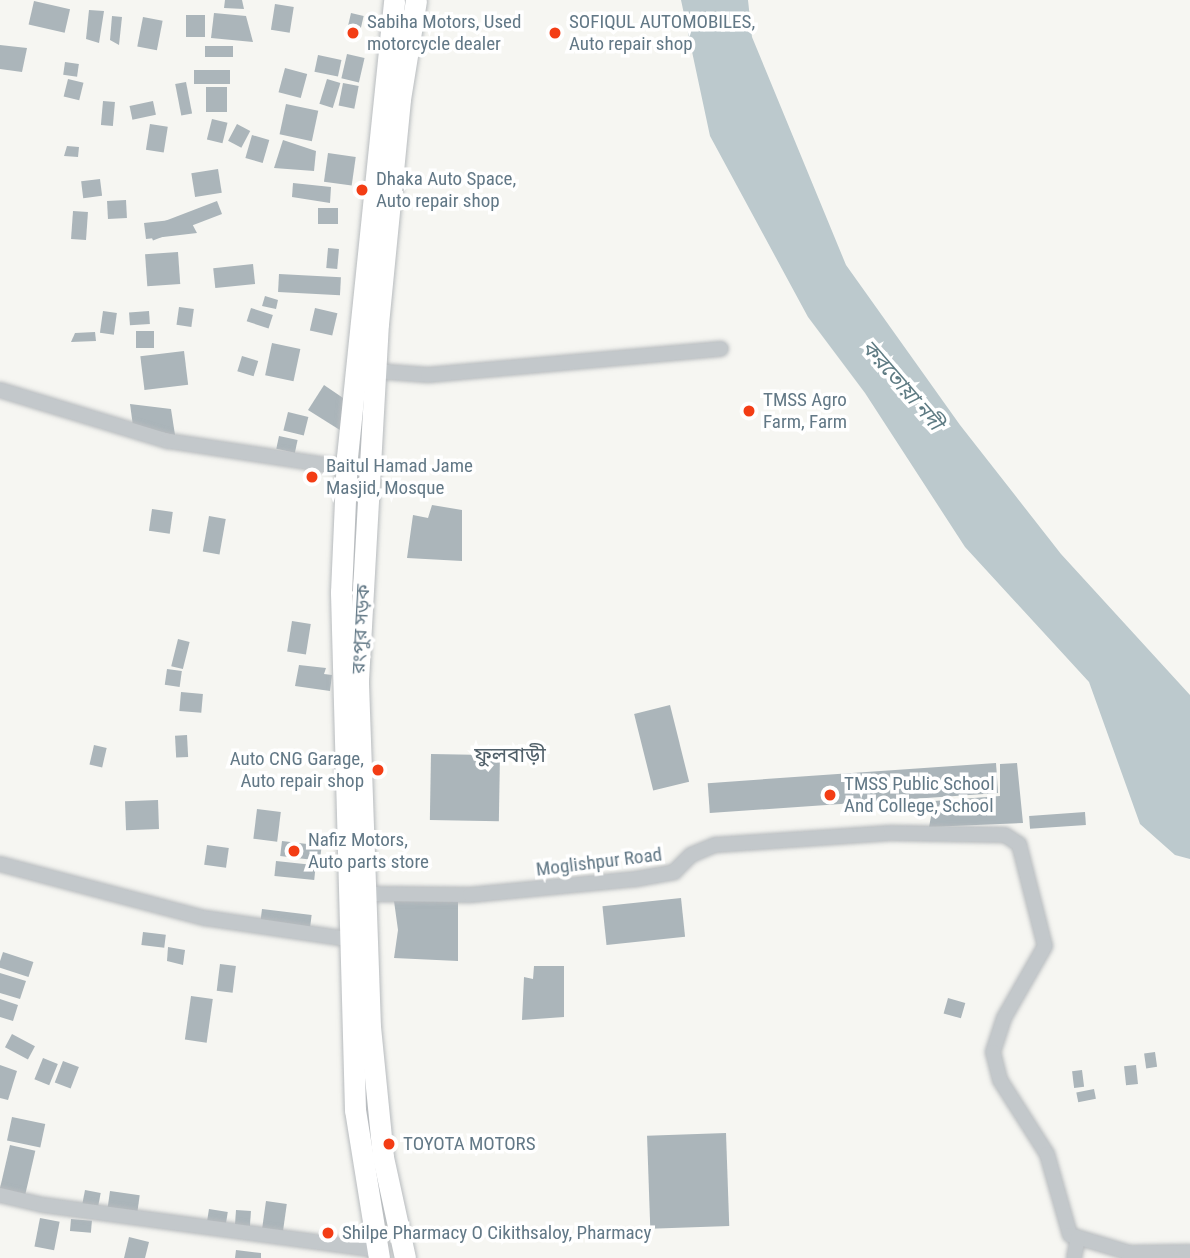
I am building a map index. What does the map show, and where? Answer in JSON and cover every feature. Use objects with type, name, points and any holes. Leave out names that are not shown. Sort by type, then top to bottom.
[{"type":"highway","name":"রংপুর সড়ক","points":[[378,1254],[355,1110],[347,939],[341,605],[347,468],[394,0]]},
{"type":"highway","name":"রংপুর সড়ক","points":[[405,1258],[383,1157],[371,1040],[369,894],[358,680],[375,371],[400,99],[416,0]]},
{"type":"street","points":[[375,371],[428,375],[721,349]]},
{"type":"street","points":[[0,390],[168,441],[347,468]]},
{"type":"street","name":"Moglishpur Road","points":[[369,894],[470,895],[636,879],[674,872],[691,855],[715,845],[891,833],[1005,835],[1019,844],[1045,946],[1004,1018],[993,1052],[1000,1080],[1047,1154],[1070,1234],[1078,1238]]},
{"type":"street","points":[[0,863],[205,918],[347,939]]},
{"type":"street","points":[[0,1195],[43,1205],[378,1254]]},
{"type":"street","points":[[1074,1258],[1078,1238],[1130,1253],[1190,1252]]},
{"type":"water","name":"করতোয়া নদী","points":[[681,0],[748,0],[752,37],[846,265],[960,425],[1061,554],[1190,695],[1190,859],[1175,855],[1140,824],[1089,682],[965,547],[865,393],[808,317],[710,136]]},
{"type":"building","points":[[225,0],[242,0],[244,9],[224,8]]},
{"type":"building","points":[[34,1],[70,9],[65,33],[29,24]]},
{"type":"building","points":[[275,4],[294,7],[290,33],[271,30]]},
{"type":"building","points":[[89,10],[104,11],[99,43],[86,39]]},
{"type":"building","points":[[214,13],[246,16],[253,42],[211,38]]},
{"type":"building","points":[[351,13],[364,16],[361,29],[348,26]]},
{"type":"building","points":[[186,15],[205,15],[205,37],[186,37]]},
{"type":"building","points":[[112,16],[122,17],[119,45],[110,40]]},
{"type":"building","points":[[143,17],[163,21],[157,50],[137,46]]},
{"type":"building","points":[[0,45],[27,48],[22,72],[0,69]]},
{"type":"building","points":[[205,46],[233,46],[233,57],[205,57]]},
{"type":"building","points":[[347,54],[365,58],[359,82],[341,78]]},
{"type":"building","points":[[318,55],[341,60],[338,77],[314,72]]},
{"type":"building","points":[[65,62],[79,64],[77,77],[63,75]]},
{"type":"building","points":[[285,68],[307,74],[301,98],[279,92]]},
{"type":"building","points":[[194,70],[230,70],[230,84],[194,84]]},
{"type":"building","points":[[68,79],[84,83],[79,100],[64,96]]},
{"type":"building","points":[[327,79],[340,83],[333,108],[319,104]]},
{"type":"building","points":[[186,82],[192,113],[181,116],[175,84]]},
{"type":"building","points":[[343,83],[359,86],[354,109],[339,106]]},
{"type":"building","points":[[206,87],[227,87],[227,112],[206,112]]},
{"type":"building","points":[[103,101],[115,102],[113,126],[101,125]]},
{"type":"building","points":[[153,101],[156,115],[132,120],[130,106]]},
{"type":"building","points":[[286,104],[318,111],[312,141],[280,134]]},
{"type":"building","points":[[212,119],[228,123],[222,143],[207,139]]},
{"type":"building","points":[[150,124],[168,127],[164,152],[146,150]]},
{"type":"building","points":[[237,124],[250,131],[241,148],[228,141]]},
{"type":"building","points":[[252,135],[269,140],[263,163],[245,158]]},
{"type":"building","points":[[283,140],[316,151],[314,171],[274,168]]},
{"type":"building","points":[[67,146],[79,147],[78,157],[64,156]]},
{"type":"building","points":[[328,153],[356,157],[352,186],[324,182]]},
{"type":"building","points":[[218,169],[222,193],[195,197],[191,173]]},
{"type":"building","points":[[100,179],[102,196],[83,198],[81,181]]},
{"type":"building","points":[[293,183],[331,187],[330,203],[292,197]]},
{"type":"building","points":[[126,200],[127,218],[108,219],[107,201]]},
{"type":"building","points":[[217,201],[222,214],[153,241],[148,228]]},
{"type":"building","points":[[318,208],[338,208],[338,224],[318,224]]},
{"type":"building","points":[[73,211],[88,212],[86,240],[71,239]]},
{"type":"building","points":[[189,218],[197,233],[146,239],[144,223]]},
{"type":"building","points":[[328,248],[339,249],[337,269],[326,268]]},
{"type":"building","points":[[178,252],[180,284],[147,286],[145,254]]},
{"type":"building","points":[[253,264],[255,284],[215,288],[213,268]]},
{"type":"building","points":[[279,274],[341,277],[340,295],[278,292]]},
{"type":"building","points":[[265,296],[278,300],[276,309],[262,306]]},
{"type":"building","points":[[179,307],[194,309],[191,327],[176,325]]},
{"type":"building","points":[[251,308],[273,315],[269,328],[247,321]]},
{"type":"building","points":[[315,308],[337,313],[332,336],[310,330]]},
{"type":"building","points":[[103,311],[117,313],[114,335],[100,333]]},
{"type":"building","points":[[149,311],[150,324],[130,325],[129,312]]},
{"type":"building","points":[[136,331],[154,331],[154,348],[136,348]]},
{"type":"building","points":[[95,332],[96,341],[71,342],[75,333]]},
{"type":"building","points":[[272,343],[300,349],[294,381],[265,375]]},
{"type":"building","points":[[184,351],[188,385],[144,390],[140,356]]},
{"type":"building","points":[[242,356],[258,361],[254,376],[237,371]]},
{"type":"building","points":[[324,385],[349,402],[343,432],[308,410]]},
{"type":"building","points":[[130,404],[171,409],[175,435],[133,426]]},
{"type":"building","points":[[288,412],[308,417],[304,436],[283,430]]},
{"type":"building","points":[[279,436],[298,440],[295,453],[276,449]]},
{"type":"building","points":[[432,505],[462,510],[462,561],[407,558],[413,515],[428,518]]},
{"type":"building","points":[[152,509],[173,512],[170,534],[149,531]]},
{"type":"building","points":[[209,516],[226,519],[219,554],[203,551]]},
{"type":"building","points":[[292,621],[311,624],[306,655],[287,652]]},
{"type":"building","points":[[178,639],[190,642],[183,669],[171,666]]},
{"type":"building","points":[[299,665],[326,668],[324,674],[332,675],[330,691],[295,686]]},
{"type":"building","points":[[167,669],[182,671],[180,687],[165,685]]},
{"type":"building","points":[[181,692],[203,694],[201,713],[179,711]]},
{"type":"building","points":[[670,705],[689,782],[653,791],[634,714]]},
{"type":"building","points":[[187,735],[188,757],[176,758],[175,736]]},
{"type":"building","points":[[94,745],[107,748],[102,767],[90,764]]},
{"type":"building","points":[[431,754],[500,755],[499,821],[430,820]]},
{"type":"building","points":[[996,763],[998,793],[710,813],[708,783]]},
{"type":"building","points":[[1017,763],[1023,823],[929,827],[934,801],[1000,796],[1000,764]]},
{"type":"building","points":[[158,800],[159,829],[126,830],[125,801]]},
{"type":"building","points":[[257,809],[281,812],[277,842],[253,839]]},
{"type":"building","points":[[1085,812],[1086,825],[1030,829],[1029,816]]},
{"type":"building","points":[[282,841],[322,846],[320,861],[280,856]]},
{"type":"building","points":[[207,845],[229,848],[226,868],[204,865]]},
{"type":"building","points":[[276,861],[316,865],[314,880],[274,876]]},
{"type":"building","points":[[681,898],[685,937],[607,945],[602,906]]},
{"type":"building","points":[[458,900],[458,961],[394,958],[398,930],[394,901]]},
{"type":"building","points":[[262,909],[312,915],[310,928],[260,922]]},
{"type":"building","points":[[143,932],[166,935],[164,948],[141,945]]},
{"type":"building","points":[[168,947],[185,950],[183,965],[167,961]]},
{"type":"building","points":[[3,952],[33,962],[28,977],[0,968]]},
{"type":"building","points":[[220,964],[236,966],[233,993],[217,991]]},
{"type":"building","points":[[534,966],[564,966],[564,1017],[522,1020],[524,977],[533,979]]},
{"type":"building","points":[[0,973],[26,981],[20,999],[0,993]]},
{"type":"building","points":[[191,996],[213,999],[207,1043],[185,1040]]},
{"type":"building","points":[[948,998],[965,1003],[961,1018],[944,1013]]},
{"type":"building","points":[[0,999],[18,1005],[13,1021],[0,1017]]},
{"type":"building","points":[[12,1034],[35,1046],[28,1059],[5,1047]]},
{"type":"building","points":[[1155,1052],[1157,1067],[1146,1068],[1144,1054]]},
{"type":"building","points":[[43,1058],[58,1064],[49,1085],[34,1079]]},
{"type":"building","points":[[63,1061],[79,1067],[71,1089],[55,1082]]},
{"type":"building","points":[[0,1065],[17,1071],[8,1100],[0,1098]]},
{"type":"building","points":[[1136,1065],[1138,1084],[1126,1085],[1124,1066]]},
{"type":"building","points":[[1082,1070],[1084,1087],[1074,1088],[1072,1071]]},
{"type":"building","points":[[1094,1089],[1096,1099],[1078,1102],[1076,1092]]},
{"type":"building","points":[[12,1117],[45,1124],[40,1148],[7,1140]]},
{"type":"building","points":[[726,1133],[729,1226],[650,1229],[647,1136]]},
{"type":"building","points":[[10,1145],[35,1151],[25,1195],[0,1189]]},
{"type":"building","points":[[85,1190],[101,1193],[97,1212],[81,1209]]},
{"type":"building","points":[[110,1191],[140,1195],[137,1216],[107,1212]]},
{"type":"building","points":[[266,1201],[287,1204],[283,1233],[262,1230]]},
{"type":"building","points":[[209,1209],[228,1212],[225,1230],[206,1227]]},
{"type":"building","points":[[236,1210],[251,1211],[250,1231],[235,1230]]},
{"type":"building","points":[[40,1218],[60,1222],[54,1250],[34,1246]]},
{"type":"building","points":[[71,1219],[92,1221],[91,1233],[70,1231]]},
{"type":"building","points":[[129,1237],[149,1242],[145,1258],[124,1258]]},
{"type":"building","points":[[236,1250],[261,1253],[261,1258],[235,1258]]},
{"type":"place","name":"Sabiha Motors, Used motorcycle dealer","points":[[353,33]]},
{"type":"place","name":"SOFIQUL AUTOMOBILES, Auto repair shop","points":[[555,33]]},
{"type":"place","name":"Dhaka Auto Space, Auto repair shop","points":[[362,190]]},
{"type":"place","name":"TMSS Agro Farm, Farm","points":[[749,411]]},
{"type":"place","name":"Baitul Hamad Jame Masjid, Mosque","points":[[312,477]]},
{"type":"place","name":"Auto CNG Garage, Auto repair shop","points":[[378,770]]},
{"type":"place","name":"TMSS Public School And College, School","points":[[830,795]]},
{"type":"place","name":"Nafiz Motors, Auto parts store","points":[[294,851]]},
{"type":"place","name":"TOYOTA MOTORS","points":[[389,1144]]},
{"type":"place","name":"Shilpe Pharmacy O Cikithsaloy, Pharmacy","points":[[328,1233]]},
{"type":"district","name":"ফুলবাড়ী","points":[[510,755]]}]
